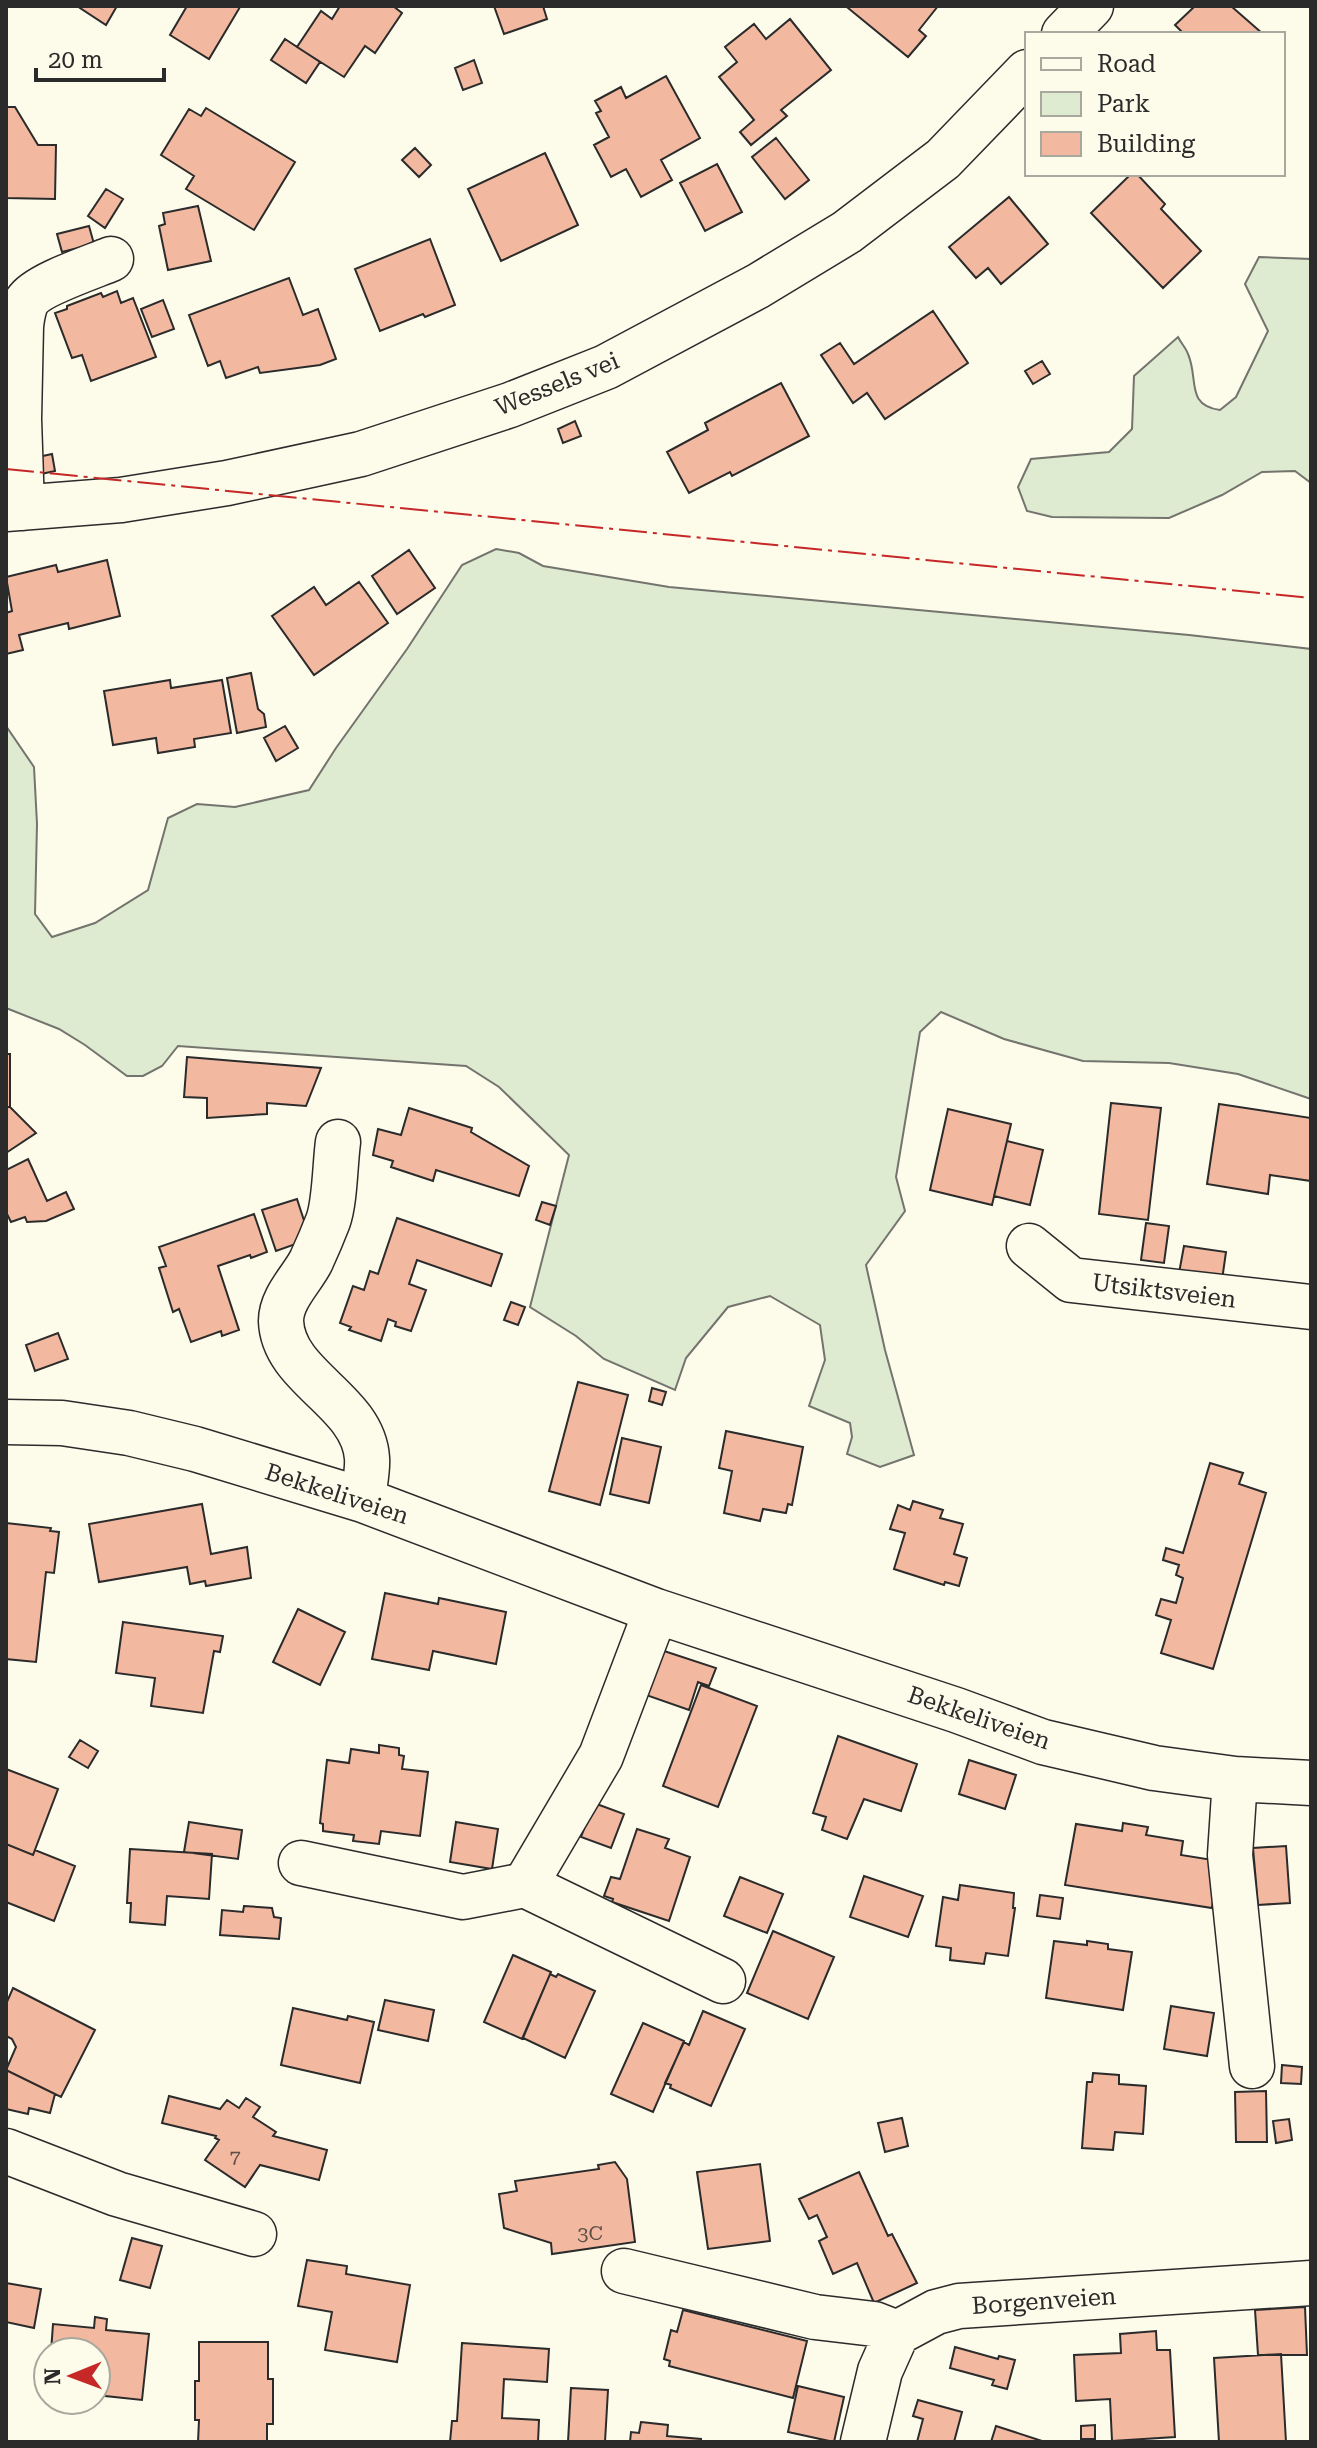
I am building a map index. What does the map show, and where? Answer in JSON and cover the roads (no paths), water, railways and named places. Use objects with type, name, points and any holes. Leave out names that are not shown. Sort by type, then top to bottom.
[{"type":"street","points":[[1066,32],[1091,6]]},
{"type":"street","name":"Wessels vei","points":[[14,509],[151,496],[361,454],[510,405],[606,367],[758,286],[847,232],[943,159],[1025,74]]},
{"type":"street","points":[[14,509],[23,311],[28,299],[39,290],[111,259]]},
{"type":"street","points":[[338,1142],[330,1217],[311,1262],[288,1296],[281,1319],[287,1345],[313,1379],[343,1407],[358,1427],[367,1457],[363,1500]]},
{"type":"street","name":"Utsiktsveien","points":[[1029,1246],[1071,1280],[1311,1307]]},
{"type":"street","name":"Bekkeliveien","points":[[6,1422],[62,1423],[129,1433],[195,1449],[363,1500],[656,1611],[956,1710],[1043,1742],[1154,1768],[1235,1779],[1311,1783]]},
{"type":"street","points":[[525,1885],[601,1756],[656,1611]]},
{"type":"street","points":[[1235,1779],[1230,1855],[1252,2066]]},
{"type":"street","points":[[301,1863],[463,1897],[525,1885],[723,1981]]},
{"type":"street","points":[[6,2151],[117,2194],[254,2234]]},
{"type":"street","points":[[624,2271],[815,2317],[874,2324],[897,2333],[880,2371],[863,2442]]},
{"type":"street","name":"Borgenveien","points":[[897,2333],[936,2312],[959,2306],[1311,2283]]}]
